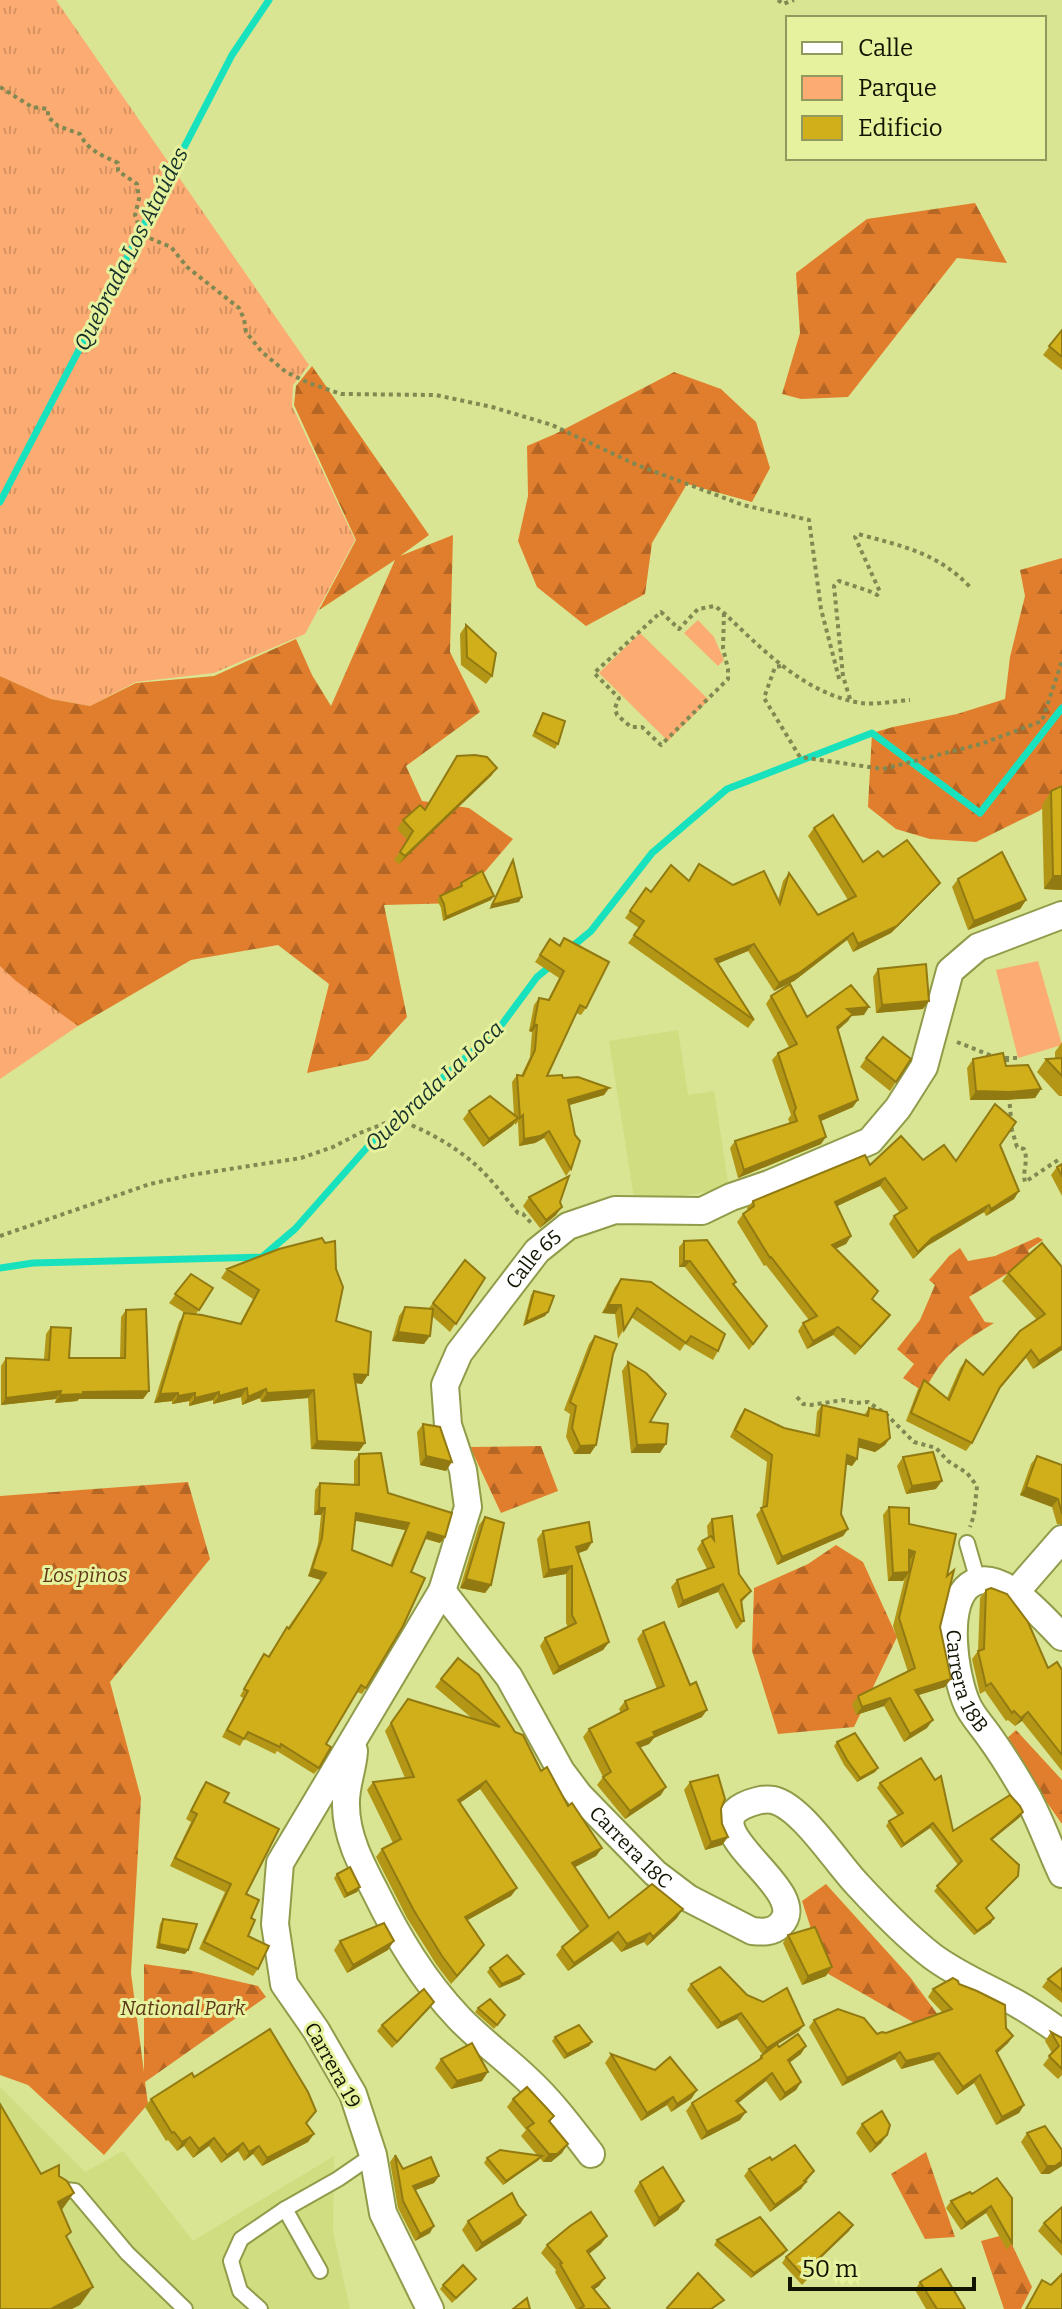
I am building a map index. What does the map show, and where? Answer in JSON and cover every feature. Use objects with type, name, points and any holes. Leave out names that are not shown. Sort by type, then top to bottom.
[{"type":"street","name":"Calle 65","points":[[280,1863],[442,1591],[468,1507],[463,1470],[448,1425],[445,1385],[459,1353],[537,1251],[568,1226],[615,1210],[702,1211],[870,1141],[898,1108],[924,1067],[950,971],[978,947],[1062,915]]},
{"type":"street","points":[[1015,1593],[1062,1539]]},
{"type":"street","points":[[978,1581],[990,1580],[1015,1593],[1062,1637]]},
{"type":"street","name":"Carrera 18B","points":[[978,1581],[960,1595],[953,1629],[957,1666],[967,1704],[1028,1798],[1062,1874]]},
{"type":"street","name":"Carrera 18C","points":[[442,1591],[509,1677],[570,1783],[655,1873],[688,1898],[752,1931],[774,1930],[783,1922],[787,1905],[782,1893],[736,1839],[732,1827],[732,1817],[738,1808],[771,1799],[793,1809],[857,1884],[931,1955],[1062,2033]]},
{"type":"street","points":[[355,1739],[353,1768],[345,1802],[348,1826],[357,1856],[394,1930],[422,1976],[459,2019],[529,2081],[591,2154]]},
{"type":"street","name":"Carrera 19","points":[[280,1863],[275,1924],[284,1984],[316,2030],[353,2094],[373,2155],[383,2213],[430,2309]]},
{"type":"lane","points":[[967,1543],[978,1581]]},
{"type":"lane","points":[[260,2309],[240,2291],[231,2261],[241,2239],[373,2155]]},
{"type":"lane","points":[[55,2189],[75,2191],[127,2253],[185,2309]]},
{"type":"lane","points":[[285,2209],[320,2271]]},
{"type":"path","points":[[778,0],[783,4],[794,0]]},
{"type":"path","points":[[0,87],[32,107],[48,109],[48,117],[58,126],[80,134],[92,151],[103,153],[118,163],[118,171],[137,184],[139,199],[135,215],[142,235],[171,247],[187,267],[239,308],[246,332],[262,352],[286,372],[341,394],[436,395],[492,407],[552,425],[637,465],[743,505],[809,520],[821,609],[840,682],[843,676]]},
{"type":"path","points":[[850,699],[843,676],[834,586],[839,581],[877,595],[880,592],[855,537],[858,534],[933,558],[970,587]]},
{"type":"path","points":[[724,613],[723,648],[728,679],[666,741],[661,745],[642,727],[631,727],[617,715],[615,708],[619,698],[594,673],[661,612],[679,629],[698,609],[715,606],[724,613],[782,666],[823,692],[862,703],[910,700]]},
{"type":"path","points":[[782,666],[775,667],[764,698],[800,757],[883,769],[981,744],[1042,721],[1062,661]]},
{"type":"path","points":[[933,1030],[997,1058],[1018,1058]]},
{"type":"path","points":[[1007,1058],[1012,1130],[1017,1147],[1024,1149],[1027,1155],[1023,1175],[1025,1182],[1061,1158]]},
{"type":"path","points":[[0,1236],[150,1184],[301,1158],[396,1119],[413,1125],[466,1156],[518,1213],[532,1223],[545,1244]]},
{"type":"path","points":[[797,1397],[803,1404],[811,1405],[843,1400],[868,1402],[886,1414],[914,1442],[936,1448],[948,1461],[967,1473],[977,1486],[967,1543]]},
{"type":"shaded area","points":[[678,1030],[688,1095],[714,1091],[729,1188],[635,1204],[609,1041]]},
{"type":"shaded area","points":[[0,2087],[85,2172],[123,2151],[193,2241],[334,2156],[333,2232],[350,2309],[0,2309]]},
{"type":"green space","points":[[0,0],[56,0],[309,365],[293,385],[292,406],[355,540],[305,634],[214,673],[136,682],[90,706],[51,699],[0,676]]},
{"type":"green space","points":[[975,203],[1007,263],[957,258],[848,397],[801,399],[782,394],[800,333],[796,273],[867,219]]},
{"type":"green space","points":[[312,366],[429,535],[400,556],[453,535],[450,652],[480,712],[406,766],[422,801],[469,808],[513,839],[458,903],[384,905],[407,1017],[368,1060],[307,1073],[329,984],[278,945],[191,960],[78,1026],[0,966],[0,676],[51,699],[90,706],[136,683],[214,676],[296,639],[312,675],[331,706],[395,560],[319,610],[356,540],[294,405],[296,386]]},
{"type":"green space","points":[[674,372],[721,389],[756,422],[770,468],[752,502],[687,484],[652,543],[645,594],[586,626],[537,587],[518,541],[528,496],[527,446]]},
{"type":"green space","points":[[1062,558],[1062,790],[1039,811],[976,842],[930,839],[896,829],[868,807],[872,733],[957,714],[1005,699],[1010,657],[1025,596],[1020,570]]},
{"type":"green space","points":[[698,620],[714,637],[724,660],[718,666],[684,633]]},
{"type":"green space","points":[[640,633],[709,700],[668,741],[599,673]]},
{"type":"green space","points":[[1038,961],[1062,1045],[1018,1058],[996,970]]},
{"type":"green space","points":[[0,963],[78,1026],[0,1079]]},
{"type":"green space","points":[[1038,1237],[1043,1240],[1028,1250],[1030,1256],[1015,1269],[969,1297],[985,1322],[994,1323],[953,1351],[938,1368],[924,1392],[903,1378],[914,1364],[897,1349],[920,1320],[935,1285],[929,1280],[949,1256],[960,1248],[968,1261],[995,1256]]},
{"type":"green space","points":[[541,1446],[558,1491],[501,1513],[470,1447]]},
{"type":"green space","name":"Los pinos","points":[[188,1482],[210,1559],[110,1682],[141,1798],[131,1973],[144,2072],[144,1964],[193,1971],[258,1986],[266,1997],[145,2082],[148,2104],[104,2155],[28,2085],[0,2075],[0,1496]]},
{"type":"green space","points":[[836,1545],[863,1562],[897,1637],[854,1727],[778,1734],[752,1651],[754,1588],[808,1564]]},
{"type":"green space","points":[[1016,1730],[1062,1780],[1062,1824],[1004,1741]]},
{"type":"green space","points":[[826,1884],[910,1977],[944,2023],[932,2033],[825,1972],[802,1901]]},
{"type":"green space","points":[[926,2152],[955,2237],[925,2239],[891,2174]]},
{"type":"green space","points":[[1007,2234],[1032,2287],[1021,2309],[1004,2309],[981,2241]]},
{"type":"building","points":[[1062,330],[1062,357],[1049,346]]},
{"type":"building","points":[[466,625],[496,653],[492,676],[467,657]]},
{"type":"building","points":[[543,713],[565,721],[558,744],[535,732]]},
{"type":"building","points":[[457,756],[487,757],[497,768],[405,856],[400,852],[413,831],[403,820],[420,805],[425,810]]},
{"type":"building","points":[[1062,786],[1062,876],[1053,876],[1051,791]]},
{"type":"building","points":[[833,815],[863,862],[878,851],[883,857],[907,840],[940,883],[897,926],[858,944],[853,933],[799,973],[779,983],[754,944],[715,959],[754,1020],[634,935],[644,921],[630,911],[646,888],[651,892],[671,865],[689,881],[699,864],[733,885],[764,871],[780,904],[789,873],[818,915],[856,896],[814,828]]},
{"type":"building","points":[[1002,852],[1026,900],[974,921],[958,879]]},
{"type":"building","points":[[513,860],[522,897],[492,905]]},
{"type":"building","points":[[482,871],[494,896],[446,917],[440,896],[462,886],[461,883]]},
{"type":"building","points":[[564,938],[609,962],[586,1008],[580,1005],[547,1076],[578,1077],[609,1088],[568,1100],[575,1135],[580,1141],[571,1169],[549,1131],[524,1139],[517,1075],[523,1076],[535,1050],[537,1025],[534,1024],[539,998],[549,1000],[564,971],[540,955],[550,939],[560,946]]},
{"type":"building","points":[[926,964],[929,1001],[882,1005],[878,969]]},
{"type":"building","points":[[790,984],[807,1017],[851,985],[869,1007],[847,1009],[853,1014],[837,1027],[858,1100],[819,1116],[826,1137],[744,1170],[735,1141],[797,1121],[796,1108],[778,1053],[797,1044],[771,996]]},
{"type":"building","points":[[883,1037],[911,1059],[896,1082],[866,1058]]},
{"type":"building","points":[[1003,1053],[1006,1066],[1028,1065],[1041,1089],[976,1091],[973,1059]]},
{"type":"building","points":[[1062,1058],[1062,1076],[1046,1059]]},
{"type":"building","points":[[490,1096],[518,1118],[489,1139],[469,1111]]},
{"type":"building","points":[[995,1104],[1016,1122],[1000,1145],[1019,1191],[991,1209],[989,1205],[932,1238],[918,1252],[894,1216],[907,1208],[885,1178],[835,1202],[851,1236],[832,1245],[878,1291],[872,1299],[890,1315],[861,1347],[838,1327],[813,1341],[803,1323],[817,1316],[770,1258],[743,1214],[754,1206],[753,1201],[865,1155],[870,1165],[901,1136],[923,1160],[944,1145],[956,1161]]},
{"type":"building","points":[[569,1176],[560,1202],[562,1207],[546,1220],[529,1197]]},
{"type":"building","points":[[322,1238],[325,1243],[335,1241],[336,1269],[343,1287],[336,1321],[371,1332],[368,1375],[354,1374],[365,1443],[317,1441],[314,1390],[267,1393],[266,1389],[248,1397],[247,1388],[219,1396],[219,1392],[195,1398],[195,1393],[178,1396],[178,1393],[160,1394],[184,1313],[241,1324],[259,1290],[227,1269],[279,1249]]},
{"type":"building","points":[[707,1240],[736,1282],[733,1284],[767,1326],[753,1344],[690,1261],[684,1261],[684,1241]]},
{"type":"building","points":[[1042,1243],[1062,1267],[1062,1346],[1039,1361],[1031,1350],[1000,1387],[972,1443],[911,1413],[924,1380],[949,1400],[966,1360],[983,1375],[1020,1331],[1045,1314],[1008,1273]]},
{"type":"building","points":[[465,1260],[485,1278],[456,1324],[433,1303]]},
{"type":"building","points":[[191,1274],[213,1288],[199,1310],[175,1294]]},
{"type":"building","points":[[621,1279],[651,1282],[725,1334],[718,1351],[691,1336],[686,1343],[637,1308],[624,1330],[621,1305],[608,1305]]},
{"type":"building","points":[[534,1291],[554,1296],[548,1312],[526,1322]]},
{"type":"building","points":[[405,1307],[433,1309],[430,1336],[398,1332]]},
{"type":"building","points":[[146,1309],[149,1391],[60,1395],[61,1391],[6,1398],[6,1358],[49,1360],[51,1327],[71,1328],[69,1358],[125,1358],[126,1310]]},
{"type":"building","points":[[595,1336],[617,1344],[596,1445],[580,1446],[572,1428],[576,1406],[570,1402]]},
{"type":"building","points":[[628,1362],[646,1373],[666,1394],[650,1422],[668,1424],[666,1444],[637,1445]]},
{"type":"building","points":[[822,1405],[868,1416],[869,1408],[887,1412],[890,1438],[880,1445],[859,1439],[857,1459],[847,1455],[841,1514],[848,1529],[782,1557],[761,1508],[767,1506],[772,1455],[735,1430],[745,1409],[784,1428],[819,1436]]},
{"type":"building","points":[[423,1424],[440,1427],[452,1462],[426,1456]]},
{"type":"building","points":[[933,1452],[942,1481],[912,1486],[903,1457]]},
{"type":"building","points":[[381,1453],[388,1493],[452,1513],[445,1537],[428,1532],[411,1572],[425,1578],[403,1626],[366,1688],[361,1685],[326,1744],[331,1747],[319,1768],[281,1744],[280,1747],[248,1732],[244,1739],[227,1730],[248,1691],[244,1689],[264,1654],[269,1657],[326,1573],[312,1569],[322,1538],[325,1508],[319,1508],[320,1483],[359,1485],[359,1454]],"holes":[[[356,1513],[409,1523],[392,1566],[352,1550]]]},
{"type":"building","points":[[1037,1456],[1062,1465],[1062,1514],[1058,1499],[1026,1487]]},
{"type":"building","points":[[889,1507],[909,1508],[909,1524],[956,1534],[947,1576],[954,1570],[940,1627],[951,1679],[915,1690],[933,1720],[910,1734],[890,1698],[862,1707],[858,1696],[915,1668],[899,1618],[915,1552],[909,1550],[909,1572],[893,1573]]},
{"type":"building","points":[[732,1516],[739,1574],[751,1591],[741,1600],[744,1621],[741,1621],[723,1584],[683,1601],[677,1580],[714,1567],[702,1541],[711,1536],[714,1540],[712,1519]]},
{"type":"building","points":[[485,1517],[504,1523],[491,1585],[466,1579]]},
{"type":"building","points":[[589,1522],[592,1542],[576,1547],[609,1642],[559,1667],[545,1638],[576,1623],[572,1615],[572,1566],[549,1570],[543,1531]]},
{"type":"building","points":[[991,1588],[1007,1594],[1028,1622],[1048,1668],[1057,1662],[1062,1670],[1062,1755],[1028,1712],[1021,1718],[1014,1711],[1012,1713],[991,1683],[986,1686],[978,1651],[984,1649],[986,1590]]},
{"type":"building","points":[[664,1622],[690,1685],[696,1682],[707,1710],[653,1732],[655,1736],[637,1743],[666,1787],[630,1811],[603,1777],[611,1772],[589,1729],[628,1709],[625,1701],[664,1686],[643,1631]]},
{"type":"building","points":[[458,1658],[479,1675],[515,1732],[523,1735],[541,1771],[547,1767],[568,1806],[572,1803],[602,1848],[572,1863],[609,1918],[652,1884],[683,1909],[653,1937],[650,1933],[627,1944],[618,1932],[574,1963],[562,1947],[588,1926],[486,1781],[458,1800],[517,1888],[465,1917],[484,1945],[457,1976],[442,1956],[382,1849],[401,1839],[373,1782],[414,1777],[391,1723],[408,1699],[500,1727],[441,1679]]},
{"type":"building","points":[[855,1733],[878,1768],[860,1778],[837,1742]]},
{"type":"building","points":[[921,1758],[935,1780],[941,1776],[953,1831],[1010,1795],[1023,1812],[991,1839],[1019,1865],[1018,1876],[986,1908],[994,1918],[977,1931],[937,1886],[962,1861],[933,1823],[904,1844],[889,1821],[903,1813],[880,1783]]},
{"type":"building","points":[[718,1775],[725,1799],[721,1809],[722,1824],[728,1837],[711,1842],[690,1782]]},
{"type":"building","points":[[206,1782],[229,1793],[224,1802],[279,1829],[246,1894],[259,1900],[248,1936],[269,1946],[258,1969],[204,1942],[231,1884],[175,1858],[197,1814],[191,1811]]},
{"type":"building","points":[[350,1867],[360,1887],[347,1894],[337,1874]]},
{"type":"building","points":[[163,1919],[197,1924],[188,1950],[159,1944]]},
{"type":"building","points":[[384,1923],[394,1941],[353,1965],[340,1941]]},
{"type":"building","points":[[815,1927],[832,1967],[808,1976],[788,1935]]},
{"type":"building","points":[[507,1955],[524,1974],[502,1984],[490,1968]]},
{"type":"building","points":[[720,1967],[747,1995],[763,2002],[787,1988],[804,2025],[767,2048],[741,2013],[721,2023],[691,1984]]},
{"type":"building","points":[[1062,1968],[1062,1990],[1048,1979]]},
{"type":"building","points":[[953,1978],[959,1984],[1005,2005],[1006,2028],[1013,2036],[996,2051],[1024,2105],[1002,2117],[980,2075],[963,2087],[939,2053],[906,2061],[900,2052],[847,2078],[814,2020],[838,2009],[864,2018],[877,2034],[886,2033],[952,2009],[933,1989]]},
{"type":"building","points":[[424,1989],[434,2002],[397,2042],[382,2025]]},
{"type":"building","points":[[490,1999],[505,2015],[497,2025],[478,2008]]},
{"type":"building","points":[[579,2025],[592,2042],[567,2054],[555,2037]]},
{"type":"building","points":[[270,2029],[316,2111],[306,2123],[314,2134],[267,2158],[259,2146],[249,2152],[243,2143],[227,2155],[214,2138],[199,2149],[190,2137],[182,2142],[172,2133],[151,2099],[192,2073],[194,2077]]},
{"type":"building","points":[[1051,2032],[1062,2038],[1062,2069],[1049,2056],[1059,2046]]},
{"type":"building","points":[[798,2034],[806,2046],[788,2060],[801,2082],[785,2093],[772,2073],[736,2101],[746,2112],[707,2132],[692,2103],[762,2058],[777,2044],[779,2047]]},
{"type":"building","points":[[472,2043],[488,2072],[457,2081],[441,2059]]},
{"type":"building","points":[[611,2054],[655,2070],[670,2057],[697,2090],[677,2104],[673,2097],[647,2113]]},
{"type":"building","points":[[527,2087],[554,2116],[549,2121],[568,2144],[557,2154],[549,2154],[527,2128],[534,2123],[513,2099]]},
{"type":"building","points":[[0,2104],[41,2174],[59,2165],[59,2176],[67,2181],[74,2193],[58,2202],[71,2232],[66,2236],[93,2287],[51,2309],[0,2309]]},
{"type":"building","points":[[882,2111],[890,2125],[887,2135],[876,2144],[862,2124]]},
{"type":"building","points":[[1045,2126],[1062,2150],[1062,2161],[1055,2166],[1047,2166],[1027,2133]]},
{"type":"building","points":[[795,2145],[814,2171],[806,2182],[775,2205],[749,2169],[770,2157],[772,2160]]},
{"type":"building","points":[[500,2150],[542,2156],[506,2181],[487,2158]]},
{"type":"building","points":[[395,2155],[403,2169],[431,2157],[439,2176],[413,2186],[434,2226],[420,2234],[403,2201]]},
{"type":"building","points":[[663,2167],[684,2201],[659,2218],[640,2182]]},
{"type":"building","points":[[997,2178],[1012,2198],[1012,2243],[991,2206],[966,2223],[951,2201],[970,2192],[972,2194]]},
{"type":"building","points":[[512,2193],[526,2215],[482,2243],[468,2221]]},
{"type":"building","points":[[1062,2207],[1062,2243],[1044,2223]]},
{"type":"building","points":[[591,2212],[607,2236],[587,2251],[605,2278],[592,2287],[610,2309],[579,2309],[584,2306],[562,2263],[547,2245]]},
{"type":"building","points":[[839,2212],[853,2225],[819,2258],[822,2262],[806,2279],[786,2257]]},
{"type":"building","points":[[760,2217],[787,2250],[754,2273],[717,2240]]},
{"type":"building","points":[[463,2265],[476,2279],[456,2298],[443,2285]]},
{"type":"building","points":[[941,2269],[965,2309],[937,2309],[920,2282]]},
{"type":"building","points":[[698,2273],[724,2300],[711,2309],[668,2309],[667,2308]]},
{"type":"building","points":[[1062,2274],[1062,2309],[1026,2309],[1042,2280],[1051,2285]]},
{"type":"building","points":[[527,2298],[530,2309],[513,2309]]},
{"type":"waterway","name":"Quebrada Los Ataúdes","points":[[0,502],[232,55],[269,0]]},
{"type":"waterway","name":"Quebrada La Loca","points":[[568,950],[591,931],[652,853],[727,789],[872,733],[980,813],[1062,708]]},
{"type":"waterway","name":"Quebrada La Loca","points":[[0,1268],[33,1263],[262,1257],[295,1229],[378,1135],[500,1027],[537,977],[553,964]]},
{"type":"park label","name":"National Park","points":[[183,2008]]}]
